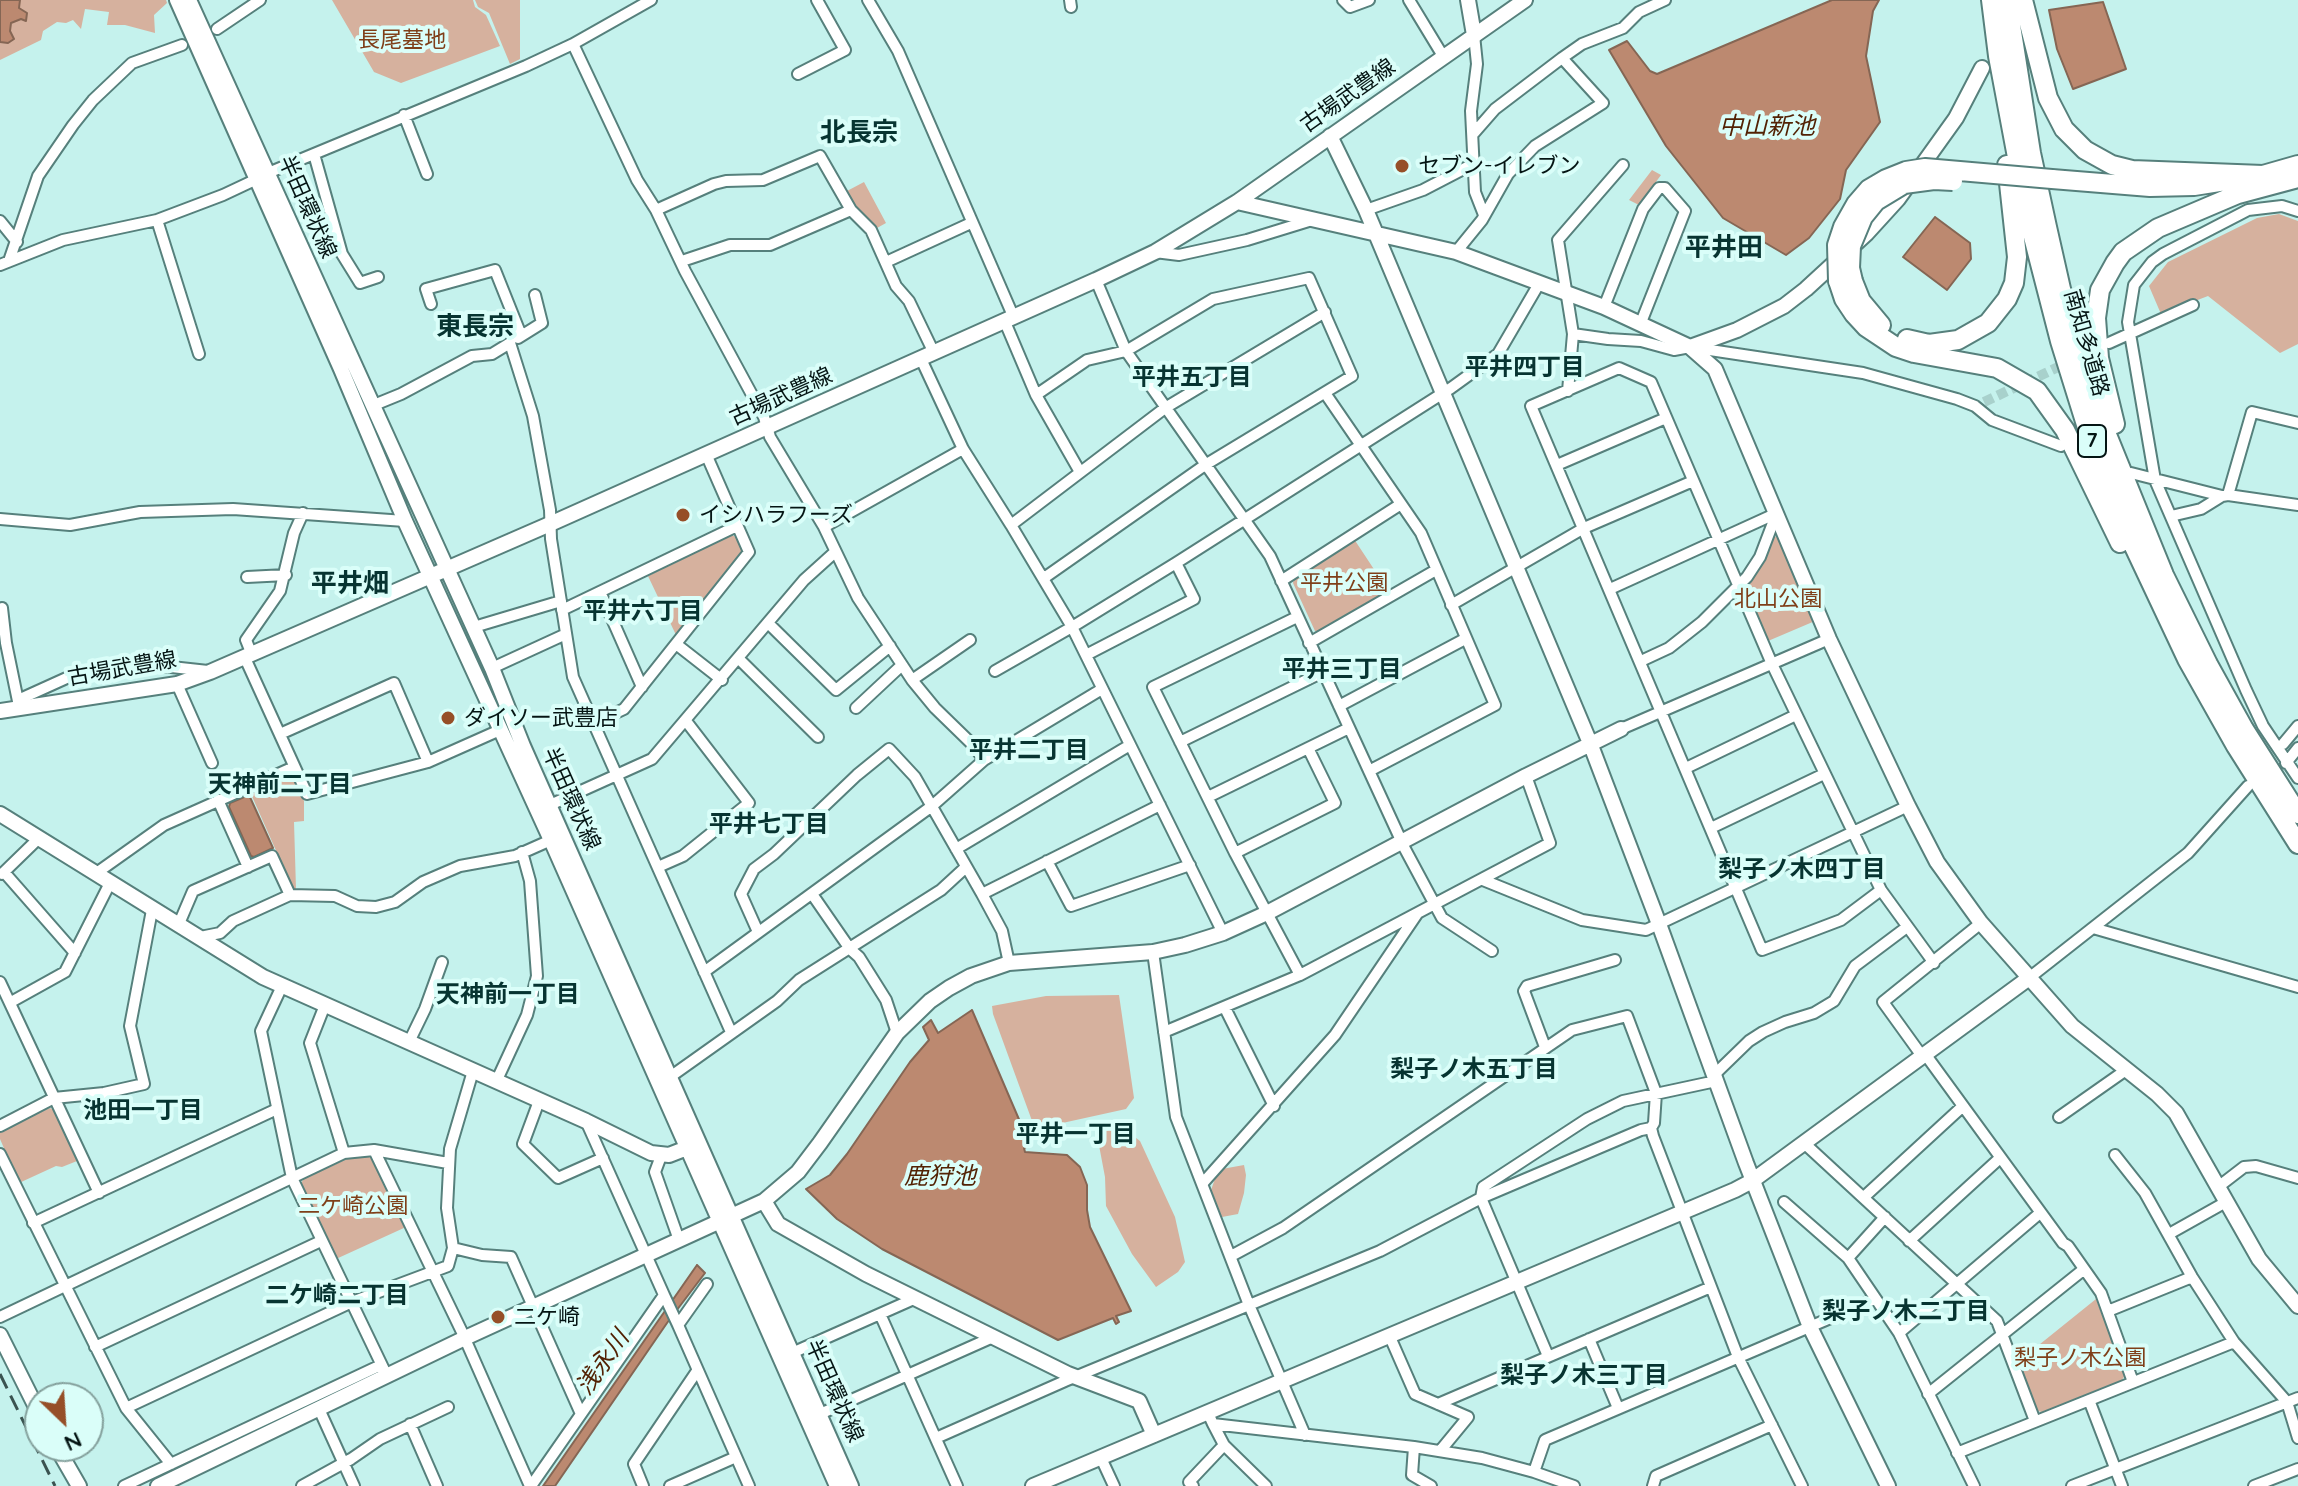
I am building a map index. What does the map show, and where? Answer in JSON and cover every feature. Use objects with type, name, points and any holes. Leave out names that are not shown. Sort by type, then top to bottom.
[{"type":"highway","points":[[1846,281],[1877,323],[1893,334],[1929,344],[1958,340],[1981,329],[2002,307],[2011,291],[2016,271],[2017,241],[1983,0]]},
{"type":"highway","name":"南知多道路","points":[[1991,0],[1998,56],[2029,221],[2074,390],[2129,536],[2174,630],[2236,746],[2298,844]]},
{"type":"highway","name":"南知多道路","points":[[2007,0],[2031,153],[2061,289],[2105,430],[2146,533],[2183,612],[2244,729],[2298,814]]},
{"type":"highway","points":[[2023,0],[2048,98],[2064,129],[2085,150],[2101,161],[2132,170],[2263,175]]},
{"type":"highway","points":[[2174,630],[2123,548],[2065,430],[2037,391],[1997,368],[1896,347],[1866,327],[1844,299],[1851,246],[1863,217],[1876,201],[1895,188],[1912,183],[1946,180],[2052,185],[2194,186],[2263,175],[2298,165]]},
{"type":"highway","points":[[2183,612],[2179,586],[2130,471],[2111,410],[2099,358],[2096,303],[2106,275],[2123,252],[2158,228],[2238,194],[2298,178]]},
{"type":"highway","points":[[2052,185],[2152,197],[2238,194]]},
{"type":"street","name":"半田環状線","points":[[177,0],[374,405],[474,627],[670,1077],[837,1486]]},
{"type":"street","name":"半田環状線","points":[[189,0],[405,521],[687,1148],[727,1220],[792,1353],[851,1486]]},
{"type":"street","points":[[217,29],[260,0]]},
{"type":"street","points":[[5,263],[63,240],[157,220],[223,195],[573,44],[651,0]]},
{"type":"street","points":[[798,74],[845,50],[817,0]]},
{"type":"street","points":[[868,0],[898,51],[971,223],[1036,395],[1080,472]]},
{"type":"street","points":[[1343,0],[1350,7],[1369,0]]},
{"type":"street","points":[[1409,0],[1443,56]]},
{"type":"street","points":[[1468,0],[1477,64],[1471,111],[1475,192],[1484,215]]},
{"type":"street","name":"古場武豊線","points":[[0,711],[19,704],[177,684],[210,672],[1096,280],[1155,252],[1237,202],[1525,0]]},
{"type":"street","points":[[1474,133],[1495,109],[1582,44],[1623,28],[1639,12],[1665,0]]},
{"type":"street","points":[[573,44],[637,180],[656,210],[767,427],[824,527],[858,598],[912,680],[984,760]]},
{"type":"street","points":[[5,263],[17,242],[38,176],[61,140],[93,100],[132,63],[182,45]]},
{"type":"street","points":[[1456,252],[1484,215],[1508,174],[1535,146],[1603,103],[1562,58]]},
{"type":"street","points":[[1573,334],[1641,341],[1674,350],[1737,330],[1784,306],[1867,233],[1898,199],[1956,118],[1982,68]]},
{"type":"street","points":[[404,115],[427,174]]},
{"type":"street","points":[[1330,136],[1366,210],[1590,743],[1752,1181],[1810,1327],[1888,1486]]},
{"type":"street","points":[[314,154],[342,254],[360,283],[378,277]]},
{"type":"street","points":[[656,210],[714,184],[763,180],[820,156],[851,210],[871,230],[896,286],[909,301],[963,449],[1072,627],[1223,933]]},
{"type":"street","points":[[1366,210],[1423,190],[1475,163]]},
{"type":"street","points":[[1568,391],[1573,334],[1558,240],[1623,165]]},
{"type":"street","points":[[1604,307],[1643,209],[1659,188],[1665,188],[1685,211],[1640,325]]},
{"type":"street","points":[[1237,202],[1456,252],[1604,307],[1690,347],[1863,373],[1979,404],[1992,420],[2061,446]]},
{"type":"street","points":[[2298,211],[2282,206],[2248,210],[2152,262],[2134,285],[2129,313],[2155,480],[2263,726],[2298,778]]},
{"type":"street","points":[[682,261],[721,247],[770,245],[851,210]]},
{"type":"street","points":[[1155,252],[1179,255],[1247,240],[1315,219]]},
{"type":"street","points":[[157,220],[199,354]]},
{"type":"street","points":[[0,221],[17,242]]},
{"type":"street","points":[[886,262],[971,223]]},
{"type":"street","points":[[431,304],[426,289],[495,270],[521,335]]},
{"type":"street","points":[[1036,395],[1087,360],[1126,351],[1213,299],[1309,278],[1352,376],[1205,465],[1044,578]]},
{"type":"street","points":[[1096,280],[1126,351],[1270,556],[1402,842],[1435,905],[1447,923],[1492,951]]},
{"type":"street","points":[[995,671],[1244,521],[1498,354],[1540,282]]},
{"type":"street","points":[[374,405],[472,356],[492,354],[542,323],[535,295]]},
{"type":"street","points":[[2109,343],[2193,305]]},
{"type":"street","points":[[1011,525],[1165,408],[1325,312]]},
{"type":"street","points":[[510,343],[533,416],[573,677],[731,1032]]},
{"type":"street","points":[[1690,347],[1715,369],[1829,639],[1937,862],[1981,923],[2072,1026],[2176,1113],[2259,1259],[2298,1306]]},
{"type":"street","points":[[1881,890],[1841,920],[1762,950],[1531,406],[1619,368],[1651,382],[1772,664],[1824,774],[1881,890],[1934,963]]},
{"type":"street","points":[[1325,393],[1421,533],[1495,705],[1369,771]]},
{"type":"street","points":[[2171,516],[2201,509],[2225,496],[2252,412],[2298,423]]},
{"type":"street","points":[[1557,465],[1666,418]]},
{"type":"street","points":[[824,527],[963,449]]},
{"type":"street","points":[[594,723],[624,709],[749,552],[706,454]]},
{"type":"street","points":[[2131,473],[2225,496],[2298,505]]},
{"type":"street","points":[[1451,605],[1584,528],[1693,481]]},
{"type":"street","points":[[1281,581],[1401,504]]},
{"type":"street","points":[[0,519],[70,525],[140,512],[188,508],[405,521]]},
{"type":"street","points":[[303,513],[294,533],[286,575],[275,600],[246,640],[248,656],[307,794],[428,762],[500,730]]},
{"type":"street","points":[[1610,589],[1777,513]]},
{"type":"street","points":[[1641,661],[1669,648],[1702,622],[1739,586],[1760,557],[1777,513]]},
{"type":"street","points":[[474,627],[601,594],[737,526]]},
{"type":"street","points":[[550,805],[652,759],[812,572],[835,552]]},
{"type":"street","points":[[1086,655],[1194,599],[1176,563]]},
{"type":"street","points":[[1309,643],[1436,570]]},
{"type":"street","points":[[247,577],[286,575]]},
{"type":"street","points":[[601,594],[642,687]]},
{"type":"street","points":[[0,609],[19,704],[71,676],[94,669],[153,665],[210,672]]},
{"type":"street","points":[[1297,617],[1153,687],[1235,853],[1300,975]]},
{"type":"street","points":[[768,623],[836,690],[890,646]]},
{"type":"street","points":[[492,668],[566,634]]},
{"type":"street","points":[[1339,706],[1465,639]]},
{"type":"street","points":[[124,1486],[384,1370],[465,1338],[764,1201],[783,1187],[813,1153],[897,1033],[930,1001],[971,976],[1009,963],[1153,952],[1223,933],[1267,913],[1590,743],[1829,639]]},
{"type":"street","points":[[912,680],[970,640]]},
{"type":"street","points":[[676,644],[722,680]]},
{"type":"street","points":[[739,659],[818,737]]},
{"type":"street","points":[[856,708],[902,665]]},
{"type":"street","points":[[1180,742],[1323,672]]},
{"type":"street","points":[[280,734],[394,683],[428,762]]},
{"type":"street","points":[[177,684],[212,763]]},
{"type":"street","points":[[704,972],[932,806],[984,760],[1102,689]]},
{"type":"street","points":[[1686,768],[1796,715]]},
{"type":"street","points":[[658,867],[683,856],[749,803],[686,721]]},
{"type":"street","points":[[2283,744],[2298,726]]},
{"type":"street","points":[[1208,797],[1349,728]]},
{"type":"street","points":[[956,849],[1130,745]]},
{"type":"street","points":[[1235,853],[1335,803],[1308,748]]},
{"type":"street","points":[[2286,763],[2298,748]]},
{"type":"street","points":[[758,932],[741,894],[754,869],[889,749],[915,777],[982,894],[1002,931],[1009,963]]},
{"type":"street","points":[[95,874],[164,825],[294,767]]},
{"type":"street","points":[[1711,828],[1824,774]]},
{"type":"street","points":[[1164,1032],[1300,975],[1550,843],[1526,776]]},
{"type":"street","points":[[1033,1486],[1154,1435],[1211,1418],[1282,1382],[1752,1181],[2029,978],[2188,853],[2248,786]]},
{"type":"street","points":[[218,800],[248,867]]},
{"type":"street","points":[[982,894],[1160,805]]},
{"type":"street","points":[[1483,880],[1582,920],[1646,930],[1908,806]]},
{"type":"street","points":[[0,814],[178,926],[282,986],[661,1156],[687,1148]]},
{"type":"street","points":[[39,838],[2,874],[75,953]]},
{"type":"street","points":[[201,940],[220,933],[233,921],[290,895],[335,896],[357,906],[376,907],[395,902],[423,882],[460,866],[504,858],[551,840]]},
{"type":"street","points":[[496,1082],[527,1015],[537,976],[530,881],[522,852]]},
{"type":"street","points":[[178,926],[193,891],[272,856],[290,895]]},
{"type":"street","points":[[1047,861],[1071,906],[1190,865]]},
{"type":"street","points":[[670,1077],[777,1001],[799,980],[941,890],[966,867]]},
{"type":"street","points":[[11,1002],[65,972],[110,883]]},
{"type":"street","points":[[812,894],[850,949],[859,957],[886,1000],[897,1033]]},
{"type":"street","points":[[0,1126],[54,1098],[104,1093],[144,1084],[130,1026],[152,910]]},
{"type":"street","points":[[1202,1184],[1274,1106],[1354,1011],[1418,914]]},
{"type":"street","points":[[1981,923],[1883,1002],[1922,1056],[1928,1058],[2101,1293],[2133,1382]]},
{"type":"street","points":[[1548,1356],[1481,1198],[1483,1187],[1587,1119],[1623,1101],[1715,1078],[1749,1041],[1834,1001],[1855,966],[1907,927]]},
{"type":"street","points":[[2093,928],[2298,987]]},
{"type":"street","points":[[1153,952],[1176,1117],[1249,1305],[1305,1435]]},
{"type":"street","points":[[1545,1047],[1524,991],[1527,986],[1615,960]]},
{"type":"street","points":[[409,1042],[444,978],[442,962]]},
{"type":"street","points":[[0,982],[99,1193]]},
{"type":"street","points":[[282,986],[261,1031],[292,1178],[384,1370]]},
{"type":"street","points":[[325,1005],[310,1043],[344,1153]]},
{"type":"street","points":[[1225,1008],[1274,1106]]},
{"type":"street","points":[[936,1438],[1380,1251],[1481,1198],[1651,1128],[1656,1093],[1627,1016],[1572,1030],[1283,1228],[1231,1256]]},
{"type":"street","points":[[2059,1117],[2126,1070]]},
{"type":"street","points":[[126,1408],[352,1302],[448,1266],[453,1248],[447,1208],[448,1163],[473,1071]]},
{"type":"street","points":[[539,1101],[523,1144],[558,1178],[603,1158]]},
{"type":"street","points":[[1864,1197],[1963,1106]]},
{"type":"street","points":[[33,1223],[277,1109]]},
{"type":"street","points":[[2070,1109],[2078,1120]]},
{"type":"street","points":[[586,1121],[749,1486]]},
{"type":"street","points":[[1651,1128],[1738,1357],[1802,1486]]},
{"type":"street","points":[[1804,1143],[1997,1321],[2035,1421]]},
{"type":"street","points":[[374,1150],[465,1338],[531,1486]]},
{"type":"street","points":[[0,1317],[344,1153],[374,1150],[448,1163]]},
{"type":"street","points":[[0,1154],[126,1408],[171,1464]]},
{"type":"street","points":[[2115,1155],[2145,1193],[2192,1277],[2234,1342],[2287,1402],[2298,1438]]},
{"type":"street","points":[[661,1156],[655,1172],[679,1240]]},
{"type":"street","points":[[1909,1241],[2000,1158]]},
{"type":"street","points":[[2218,1187],[2244,1167],[2256,1166],[2298,1178]]},
{"type":"street","points":[[764,1201],[778,1224],[785,1229],[993,1337],[1076,1377],[1139,1401],[1154,1435]]},
{"type":"street","points":[[1784,1202],[1848,1258],[1899,1333],[1974,1486]]},
{"type":"street","points":[[2169,1234],[2226,1202]]},
{"type":"street","points":[[1899,1333],[2040,1213]]},
{"type":"street","points":[[1848,1258],[1885,1217]]},
{"type":"street","points":[[95,1347],[321,1241]]},
{"type":"street","points":[[453,1248],[482,1255],[511,1257],[581,1414]]},
{"type":"street","points":[[1928,1394],[2083,1270]]},
{"type":"street","points":[[2108,1311],[2192,1277]]},
{"type":"street","points":[[678,1325],[707,1284]]},
{"type":"street","points":[[1438,1404],[1711,1287]]},
{"type":"street","points":[[531,1486],[664,1295]]},
{"type":"street","points":[[792,1353],[916,1298]]},
{"type":"street","points":[[1534,1472],[1545,1440],[1875,1299]]},
{"type":"street","points":[[880,1314],[957,1486]]},
{"type":"street","points":[[0,1335],[24,1383]]},
{"type":"street","points":[[820,1414],[993,1337]]},
{"type":"street","points":[[1390,1337],[1415,1394],[1468,1417],[1440,1451]]},
{"type":"street","points":[[1589,1339],[1618,1408]]},
{"type":"street","points":[[1957,1453],[2234,1342]]},
{"type":"street","points":[[158,1486],[319,1409],[384,1370]]},
{"type":"street","points":[[643,1486],[634,1464],[697,1371]]},
{"type":"street","points":[[2072,1486],[2298,1398]]},
{"type":"street","points":[[2089,1400],[2122,1486]]},
{"type":"street","points":[[302,1486],[380,1439],[448,1407]]},
{"type":"street","points":[[319,1409],[354,1486]]},
{"type":"street","points":[[1211,1418],[1305,1435],[1440,1451],[1534,1472],[1574,1486]]},
{"type":"street","points":[[1211,1418],[1224,1445],[1266,1486]]},
{"type":"street","points":[[410,1424],[437,1486]]},
{"type":"street","points":[[1653,1486],[1656,1476],[1772,1425]]},
{"type":"street","points":[[1193,1486],[1189,1482],[1224,1445]]},
{"type":"street","points":[[1414,1447],[1412,1475],[1431,1486]]},
{"type":"street","points":[[670,1486],[736,1457]]},
{"type":"street","points":[[1101,1458],[1114,1486]]},
{"type":"street","points":[[65,1462],[79,1486]]},
{"type":"street","points":[[2254,1486],[2298,1469]]},
{"type":"green space","points":[[0,0],[166,0],[167,3],[154,15],[155,33],[125,25],[107,25],[109,12],[85,9],[81,29],[73,20],[57,22],[43,31],[41,40],[0,60]]},
{"type":"green space","name":"長尾墓地","points":[[332,0],[473,0],[475,7],[486,15],[500,46],[401,83],[374,72]]},
{"type":"green space","points":[[475,0],[520,0],[520,59],[510,64],[489,13],[478,7]]},
{"type":"green space","points":[[1652,170],[1661,175],[1639,205],[1629,200]]},
{"type":"green space","points":[[864,182],[886,223],[877,228],[856,206],[847,191]]},
{"type":"green space","points":[[2279,214],[2298,221],[2298,344],[2280,353],[2208,296],[2161,314],[2149,286],[2168,262],[2257,218]]},
{"type":"green space","points":[[732,535],[742,548],[740,554],[676,635],[648,576]]},
{"type":"green space","name":"北山公園","points":[[1779,535],[1815,621],[1768,641],[1745,589],[1771,539]]},
{"type":"green space","name":"平井公園","points":[[1354,539],[1389,592],[1319,632],[1315,631],[1293,583],[1294,579]]},
{"type":"green space","points":[[289,776],[293,777],[304,801],[304,821],[294,822],[296,889],[293,889],[251,794]]},
{"type":"green space","points":[[1119,995],[1134,1098],[1126,1109],[1035,1129],[992,1006],[1046,996]]},
{"type":"green space","points":[[50,1108],[54,1110],[77,1161],[56,1166],[19,1183],[0,1139],[0,1131]]},
{"type":"green space","points":[[1109,1130],[1131,1134],[1140,1141],[1175,1217],[1185,1262],[1178,1272],[1156,1287],[1132,1254],[1106,1206],[1105,1177],[1098,1140],[1101,1133]]},
{"type":"green space","name":"二ケ崎公園","points":[[368,1156],[373,1160],[406,1227],[336,1259],[301,1185],[303,1179],[347,1159]]},
{"type":"green space","points":[[1244,1165],[1244,1193],[1238,1214],[1222,1217],[1211,1190],[1216,1176],[1222,1169]]},
{"type":"green space","name":"梨子ノ木公園","points":[[2096,1299],[2125,1375],[2122,1380],[2042,1412],[2037,1411],[2019,1361]]},
{"type":"water","points":[[0,0],[20,0],[19,8],[27,13],[26,21],[21,19],[11,23],[10,31],[14,39],[8,43],[0,42]]},
{"type":"water","name":"中山新池","points":[[1832,0],[1879,0],[1873,11],[1866,56],[1880,122],[1846,170],[1840,199],[1809,238],[1786,255],[1723,218],[1666,146],[1609,50],[1627,41],[1650,71],[1657,74]]},
{"type":"water","points":[[2103,2],[2126,69],[2073,89],[2057,49],[2049,10]]},
{"type":"water","points":[[1935,217],[1970,243],[1971,259],[1947,290],[1903,257]]},
{"type":"water","points":[[249,795],[273,848],[254,857],[229,807],[230,803]]},
{"type":"water","name":"鹿狩池","points":[[972,1010],[1030,1145],[1024,1148],[1025,1152],[1067,1155],[1080,1167],[1087,1185],[1090,1227],[1131,1311],[1116,1316],[1119,1322],[1116,1324],[1113,1318],[1058,1340],[882,1249],[837,1219],[806,1189],[830,1175],[847,1154],[910,1062],[929,1040],[923,1027],[931,1020],[938,1033]]},
{"type":"water","points":[[697,1265],[705,1273],[555,1486],[543,1486]]},
{"type":"tunnel","points":[[1984,402],[2071,361]]},
{"type":"railway","points":[[0,1374],[55,1486]]},
{"type":"place","name":"セブン-イレブン","points":[[1402,166]]},
{"type":"place","name":"イシハラフーズ","points":[[683,515]]},
{"type":"place","name":"ダイソー武豊店","points":[[448,718]]},
{"type":"place","name":"二ケ崎","points":[[498,1317]]},
{"type":"district","name":"北長宗","points":[[859,133]]},
{"type":"district","name":"平井田","points":[[1724,248]]},
{"type":"district","name":"東長宗","points":[[475,327]]},
{"type":"district","name":"平井四丁目","points":[[1525,368]]},
{"type":"district","name":"平井五丁目","points":[[1192,378]]},
{"type":"district","name":"平井畑","points":[[350,584]]},
{"type":"district","name":"平井六丁目","points":[[643,612]]},
{"type":"district","name":"平井三丁目","points":[[1342,670]]},
{"type":"district","name":"平井二丁目","points":[[1029,751]]},
{"type":"district","name":"天神前二丁目","points":[[280,785]]},
{"type":"district","name":"平井七丁目","points":[[769,825]]},
{"type":"district","name":"梨子ノ木四丁目","points":[[1802,870]]},
{"type":"district","name":"天神前一丁目","points":[[508,995]]},
{"type":"district","name":"梨子ノ木五丁目","points":[[1474,1070]]},
{"type":"district","name":"池田一丁目","points":[[143,1111]]},
{"type":"district","name":"平井一丁目","points":[[1076,1135]]},
{"type":"district","name":"二ケ崎二丁目","points":[[337,1296]]},
{"type":"district","name":"梨子ノ木二丁目","points":[[1906,1312]]},
{"type":"district","name":"梨子ノ木三丁目","points":[[1584,1376]]},
{"type":"water label","name":"浅永川","points":[[603,1363]]}]
